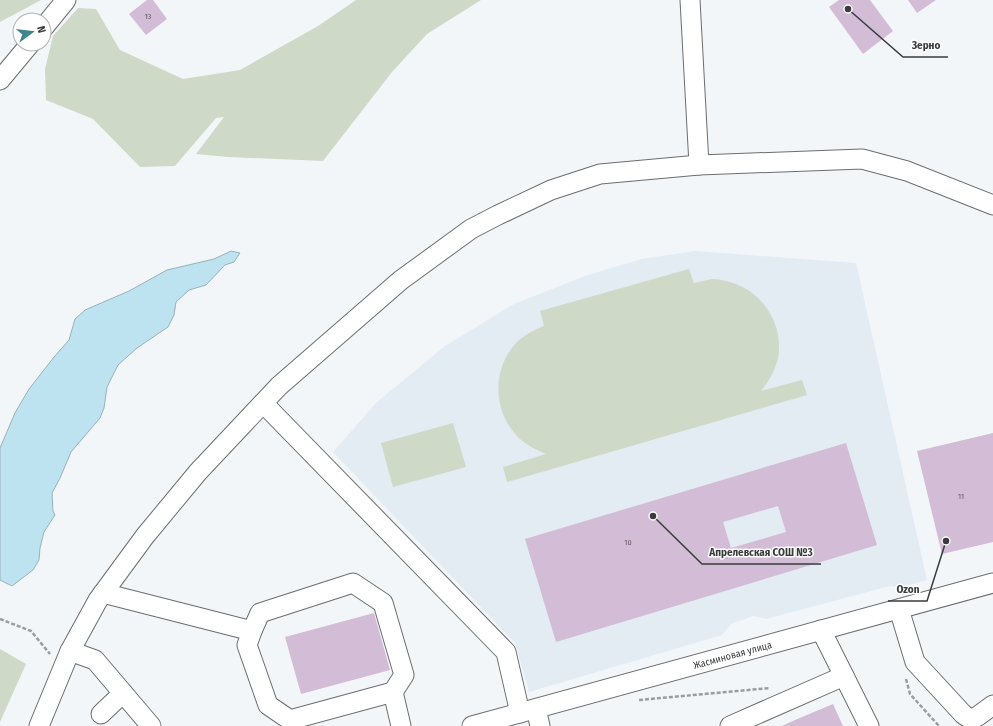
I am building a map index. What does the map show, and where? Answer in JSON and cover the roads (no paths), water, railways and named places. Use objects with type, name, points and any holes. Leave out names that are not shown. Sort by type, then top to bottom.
[{"type":"street","points":[[52,17],[66,0]]},
{"type":"street","points":[[690,0],[699,165]]},
{"type":"street","points":[[0,80],[23,52]]},
{"type":"street","points":[[39,726],[67,658],[98,600],[145,536],[198,472],[279,386],[401,280],[471,229],[551,190],[600,174],[699,165],[862,160],[907,171],[993,205]]},
{"type":"street","points":[[263,403],[506,652],[532,716]]},
{"type":"street","points":[[353,582],[383,604],[404,675],[393,692],[291,723],[268,705],[247,645],[252,631],[260,613],[353,582]]},
{"type":"street","name":"Жасминовая улица","points":[[472,726],[532,716],[821,630],[993,583]]},
{"type":"street","points":[[104,593],[252,631]]},
{"type":"street","points":[[899,609],[915,662],[963,714],[967,718],[973,719],[993,705]]},
{"type":"street","points":[[821,630],[869,726]]},
{"type":"street","points":[[67,658],[95,660],[151,726]]},
{"type":"street","points":[[730,726],[844,676]]},
{"type":"street","points":[[393,692],[401,726]]},
{"type":"street","points":[[101,714],[123,693]]},
{"type":"water","points":[[231,251],[240,253],[234,262],[225,265],[206,285],[189,290],[176,302],[174,315],[168,327],[137,348],[118,365],[107,387],[104,408],[100,418],[71,452],[52,493],[53,511],[55,515],[44,532],[39,560],[33,570],[12,586],[0,580],[0,448],[15,413],[29,389],[69,340],[75,319],[85,310],[129,291],[167,270],[214,259]]},
{"type":"place","name":"Зерно","points":[[848,9]]},
{"type":"place","name":"Апрелевская СОШ №3","points":[[653,516]]},
{"type":"place","name":"Ozon","points":[[946,541]]}]
